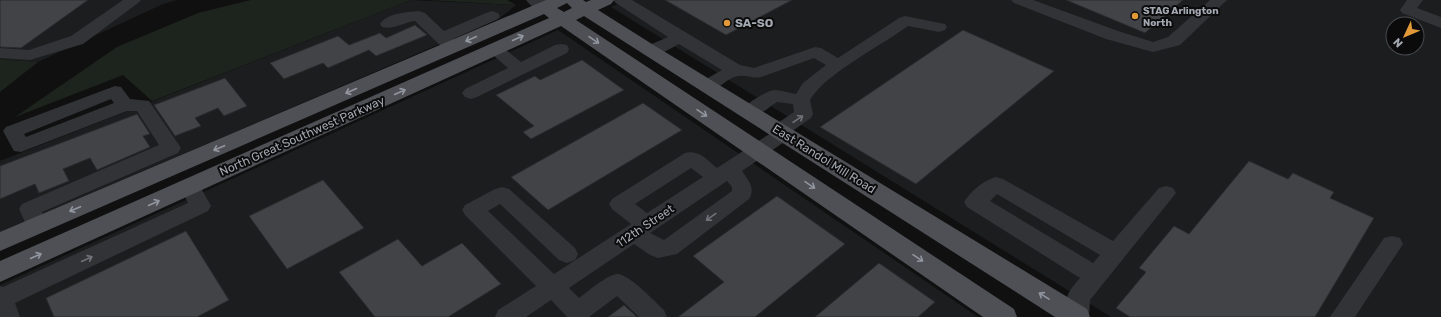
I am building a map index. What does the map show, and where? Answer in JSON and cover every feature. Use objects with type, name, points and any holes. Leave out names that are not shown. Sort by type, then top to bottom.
[{"type":"main road","name":"North Great Southwest Parkway","points":[[0,242],[38,225],[100,189],[448,42],[560,6],[605,0]]},
{"type":"main road","name":"North Great Southwest Parkway","points":[[0,272],[494,49],[560,6]]},
{"type":"main road","name":"East Randol Mill Road","points":[[560,6],[651,52],[1077,317]]},
{"type":"main road","points":[[560,6],[758,150],[1004,317]]},
{"type":"main road","points":[[170,159],[190,186]]},
{"type":"street","points":[[0,53],[30,55],[77,40],[133,0]]},
{"type":"street","points":[[621,0],[735,70],[755,73],[814,52],[838,65]]},
{"type":"street","points":[[1019,0],[1112,35],[1153,47],[1174,41],[1219,0]]},
{"type":"street","points":[[1415,0],[1408,10],[1437,21],[1441,4]]},
{"type":"street","points":[[388,24],[405,17],[419,16],[448,42],[492,16]]},
{"type":"street","points":[[749,112],[774,96],[801,100],[808,87],[904,21],[939,26]]},
{"type":"street","points":[[651,52],[680,37]]},
{"type":"street","points":[[494,49],[520,69]]},
{"type":"street","points":[[471,93],[561,49]]},
{"type":"street","points":[[707,86],[735,70]]},
{"type":"street","points":[[125,106],[115,91],[13,131],[21,146],[125,106],[142,105],[171,148],[170,159]]},
{"type":"street","name":"112th Street","points":[[507,317],[758,150],[804,114],[801,100]]},
{"type":"street","points":[[692,158],[723,173],[742,187],[742,194],[669,248],[658,249],[620,204],[692,158]]},
{"type":"street","points":[[1096,276],[975,202],[996,184],[1116,252]]},
{"type":"street","points":[[3,304],[200,206],[190,186]]},
{"type":"street","points":[[1077,317],[1078,297],[1166,193]]},
{"type":"street","points":[[567,254],[502,194],[473,210],[552,287],[574,315],[618,283],[655,317]]},
{"type":"street","points":[[1342,317],[1392,244]]},
{"type":"shaded area","points":[[0,0],[177,0],[163,4],[38,62],[0,59]]},
{"type":"shaded area","points":[[251,0],[411,0],[152,101],[123,75],[15,117],[117,47],[198,13]]},
{"type":"shaded area","points":[[411,0],[516,5],[500,18],[0,233],[0,161]]},
{"type":"shaded area","points":[[427,0],[507,0],[516,5]]},
{"type":"shaded area","points":[[627,0],[1441,0],[1441,317],[1111,317],[611,7]]},
{"type":"shaded area","points":[[558,30],[978,317],[0,317],[0,285]]},
{"type":"shaded area","points":[[0,59],[38,62],[0,92]]},
{"type":"building","points":[[0,0],[88,0],[21,48],[0,47]]},
{"type":"building","name":"SA-SO","points":[[665,0],[792,0],[726,35]]},
{"type":"building","name":"STAG Arlington North","points":[[1066,0],[1183,0],[1145,33]]},
{"type":"building","points":[[415,25],[427,35],[376,56],[369,50],[328,68],[323,63],[284,79],[270,63],[338,36],[349,45],[380,33],[386,38]]},
{"type":"building","points":[[963,30],[1054,71],[916,184],[820,127]]},
{"type":"building","points":[[582,60],[624,90],[531,139],[523,132],[534,126],[496,95],[535,76],[540,80]]},
{"type":"building","points":[[225,78],[247,106],[224,116],[218,108],[195,118],[201,126],[175,136],[154,105]]},
{"type":"building","points":[[643,103],[682,130],[548,210],[511,177]]},
{"type":"building","points":[[137,114],[150,134],[143,136],[150,147],[97,170],[90,158],[63,169],[69,181],[39,193],[35,184],[0,199],[0,166]]},
{"type":"building","points":[[1249,161],[1288,179],[1293,173],[1334,192],[1330,198],[1374,218],[1315,317],[1130,317],[1116,308],[1146,272],[1139,268],[1174,226],[1189,234]]},
{"type":"building","points":[[323,180],[364,228],[287,269],[249,216]]},
{"type":"building","points":[[777,196],[845,244],[755,317],[678,317],[724,282],[693,256]]},
{"type":"building","points":[[186,231],[229,300],[197,317],[54,317],[46,298]]},
{"type":"building","points":[[398,239],[422,266],[462,243],[501,284],[448,317],[375,317],[339,272]]},
{"type":"building","points":[[879,263],[935,302],[918,317],[815,317]]},
{"type":"building","points":[[624,305],[637,317],[608,317]]},
{"type":"place","name":"STAG Arlington North","points":[[1135,16]]},
{"type":"place","name":"SA-SO","points":[[727,23]]}]
